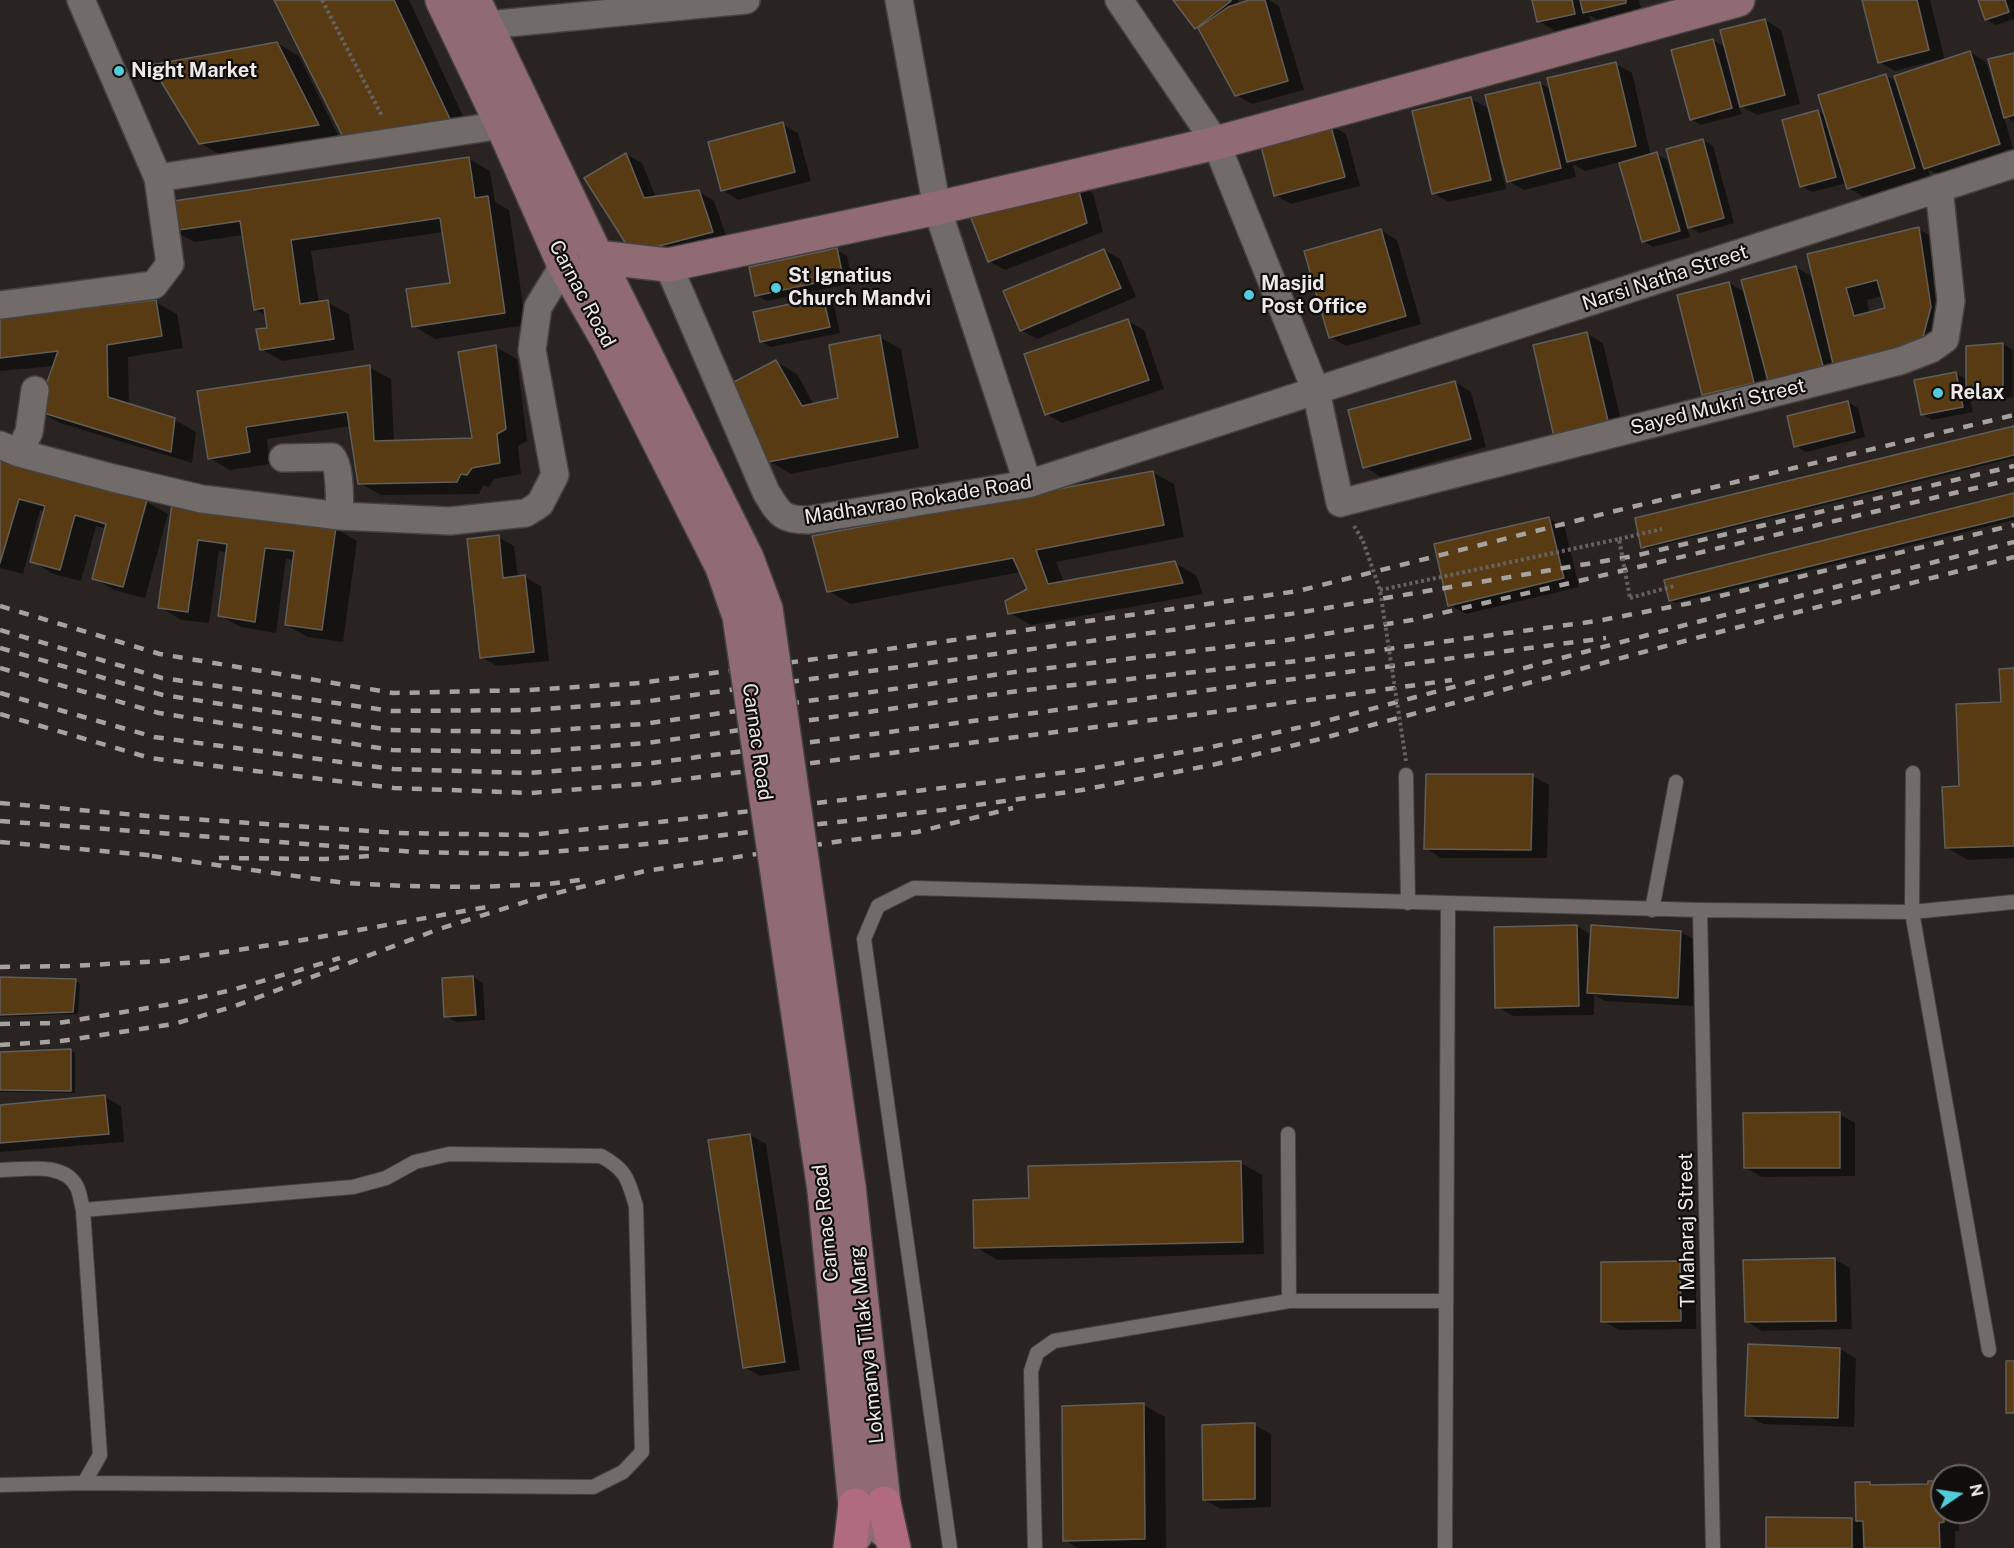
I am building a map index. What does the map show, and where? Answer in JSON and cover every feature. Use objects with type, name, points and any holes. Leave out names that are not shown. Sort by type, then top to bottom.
[{"type":"main road","name":"Carnac Road","points":[[441,0],[502,125],[564,265],[735,563]]},
{"type":"main road","points":[[597,257],[668,265],[1216,144],[1719,3]]},
{"type":"main road","name":"Carnac Road","points":[[481,13],[597,257],[735,563],[739,616],[836,1189],[870,1504],[885,1548]]},
{"type":"main road","name":"Carnac Road","points":[[856,1548],[870,1504]]},
{"type":"main road","points":[[850,1548],[870,1504]]},
{"type":"main road","points":[[870,1504],[894,1548]]},
{"type":"street","points":[[0,305],[154,285],[170,264],[158,178],[81,0]]},
{"type":"street","points":[[481,13],[746,0]]},
{"type":"street","points":[[899,0],[937,207],[1028,484]]},
{"type":"street","points":[[1119,0],[1216,144],[1316,391]]},
{"type":"street","points":[[158,178],[502,125]]},
{"type":"street","name":"Narsi Natha Street","points":[[1316,391],[2014,164]]},
{"type":"street","name":"Sayed Mukri Street","points":[[1316,391],[1340,502],[1900,361],[1930,350],[1945,339],[1951,301],[1939,188]]},
{"type":"street","points":[[9,449],[112,478],[201,499],[340,516],[450,521],[526,513],[540,504],[555,475],[532,350],[538,307],[564,265]]},
{"type":"street","name":"Madhavrao Rokade Road","points":[[668,265],[766,492],[779,513],[793,520],[808,520],[1028,484],[1316,391]]},
{"type":"street","points":[[9,449],[29,432],[35,390]]},
{"type":"street","points":[[283,458],[332,457],[336,461],[340,516]]},
{"type":"lane","points":[[1406,768],[1408,903]]},
{"type":"lane","points":[[1912,773],[1912,912],[1989,1350]]},
{"type":"lane","points":[[1652,909],[1676,782]]},
{"type":"lane","points":[[950,1548],[864,939],[878,906],[914,888],[1700,910],[1912,912],[2014,902]]},
{"type":"lane","points":[[1445,1548],[1448,904]]},
{"type":"lane","name":"T Maharaj Street","points":[[1700,910],[1713,1548]]},
{"type":"lane","points":[[1288,1134],[1289,1301]]},
{"type":"lane","points":[[0,1485],[84,1483],[592,1487],[623,1472],[642,1452],[636,1206],[629,1184],[618,1165],[601,1156],[449,1154],[416,1162],[386,1178],[353,1187],[83,1210]]},
{"type":"lane","points":[[0,1170],[49,1169],[67,1174],[76,1186],[83,1210],[100,1455],[84,1483]]},
{"type":"lane","points":[[1035,1548],[1031,1371],[1037,1353],[1054,1341],[1289,1301],[1446,1301]]},
{"type":"path","points":[[322,0],[395,141]]},
{"type":"path","points":[[1380,590],[1662,529]]},
{"type":"path","points":[[1619,539],[1630,598],[1674,586]]},
{"type":"path","points":[[1363,541],[1380,590],[1406,768]]},
{"type":"building","points":[[274,0],[394,0],[450,119],[346,143]]},
{"type":"building","points":[[1173,0],[1231,0],[1231,1],[1195,29]]},
{"type":"building","points":[[1249,0],[1265,0],[1288,81],[1235,96],[1198,28],[1228,7]]},
{"type":"building","points":[[1532,0],[1572,0],[1575,14],[1537,22]]},
{"type":"building","points":[[1580,0],[1626,0],[1626,3],[1583,13]]},
{"type":"building","points":[[1862,0],[1917,0],[1929,50],[1878,63]]},
{"type":"building","points":[[1978,0],[2005,0],[2009,12],[1985,20]]},
{"type":"building","points":[[1765,19],[1785,95],[1740,107],[1720,30]]},
{"type":"building","points":[[1713,39],[1732,108],[1690,120],[1671,50]]},
{"type":"building","points":[[277,42],[319,125],[199,144],[151,65]]},
{"type":"building","points":[[1970,51],[2000,144],[1924,169],[1894,76]]},
{"type":"building","points":[[2014,53],[2014,115],[2004,118],[1988,59]]},
{"type":"building","points":[[1616,62],[1636,146],[1567,162],[1547,78]]},
{"type":"building","points":[[1886,74],[1915,168],[1847,189],[1818,95]]},
{"type":"building","points":[[1540,82],[1561,168],[1507,182],[1485,95]]},
{"type":"building","points":[[1471,97],[1491,180],[1432,194],[1412,111]]},
{"type":"building","points":[[1818,110],[1836,177],[1800,187],[1782,120]]},
{"type":"building","points":[[783,122],[795,172],[721,191],[708,142]]},
{"type":"building","points":[[1330,123],[1345,177],[1274,196],[1260,142]]},
{"type":"building","points":[[1703,139],[1724,218],[1688,228],[1666,149]]},
{"type":"building","points":[[1657,152],[1680,231],[1642,242],[1619,163]]},
{"type":"building","points":[[626,153],[644,198],[699,190],[713,232],[632,253],[584,178]]},
{"type":"building","points":[[469,157],[475,198],[488,196],[505,313],[412,327],[406,289],[450,283],[440,218],[291,240],[300,304],[328,300],[334,339],[260,350],[256,329],[267,328],[264,308],[254,310],[240,221],[172,231],[167,202]]},
{"type":"building","points":[[1077,183],[1087,223],[988,262],[968,210]]},
{"type":"building","points":[[1919,227],[1931,307],[1920,348],[1834,368],[1807,254]],"holes":[[[1877,280],[1885,308],[1854,316],[1846,288]]]},
{"type":"building","points":[[1381,229],[1406,316],[1329,338],[1304,251]]},
{"type":"building","points":[[837,248],[843,277],[755,296],[749,267]]},
{"type":"building","points":[[1104,249],[1121,288],[1020,331],[1003,291]]},
{"type":"building","points":[[1796,266],[1823,366],[1768,381],[1741,280]]},
{"type":"building","points":[[1729,282],[1754,383],[1702,395],[1677,295]]},
{"type":"building","points":[[823,297],[830,327],[760,342],[753,312]]},
{"type":"building","points":[[156,300],[162,336],[107,345],[108,397],[175,418],[171,452],[37,411],[58,351],[0,358],[0,318]]},
{"type":"building","points":[[1128,319],[1149,380],[1045,415],[1024,354]]},
{"type":"building","points":[[1587,332],[1609,425],[1554,437],[1533,345]]},
{"type":"building","points":[[880,335],[898,437],[768,462],[732,383],[776,360],[802,406],[838,398],[829,345]]},
{"type":"building","points":[[2003,343],[2003,391],[1966,396],[1966,346]]},
{"type":"building","points":[[496,345],[506,429],[497,434],[500,463],[472,468],[467,475],[461,474],[457,482],[358,484],[347,412],[246,427],[250,452],[208,459],[197,391],[370,365],[374,441],[472,438],[458,352]]},
{"type":"building","name":"Relax","points":[[1956,372],[1963,407],[1921,415],[1914,380]]},
{"type":"building","points":[[1455,381],[1471,439],[1363,468],[1348,410]]},
{"type":"building","points":[[1848,401],[1855,432],[1794,447],[1787,416]]},
{"type":"building","points":[[2014,426],[2014,455],[1641,548],[1635,518]]},
{"type":"building","points":[[0,460],[147,500],[123,587],[92,579],[106,524],[75,515],[60,570],[30,562],[45,506],[19,499],[0,563]]},
{"type":"building","points":[[1153,471],[1164,525],[1036,550],[1048,584],[1175,561],[1183,583],[1008,614],[1005,601],[1027,589],[1013,558],[827,592],[812,536]]},
{"type":"building","points":[[2014,493],[2014,516],[1669,601],[1664,580]]},
{"type":"building","points":[[172,504],[336,527],[322,630],[285,625],[294,551],[265,548],[255,622],[218,616],[227,544],[198,540],[188,612],[158,608]]},
{"type":"building","points":[[1549,517],[1564,578],[1448,606],[1434,544]]},
{"type":"building","points":[[499,535],[503,578],[525,575],[534,652],[480,658],[467,539]]},
{"type":"building","points":[[2014,668],[2014,846],[1945,848],[1942,787],[1959,786],[1956,704],[2001,702],[1999,669]]},
{"type":"building","points":[[1426,774],[1533,774],[1531,850],[1424,849]]},
{"type":"building","points":[[1577,925],[1579,1006],[1495,1008],[1494,927]]},
{"type":"building","points":[[1591,925],[1681,931],[1678,998],[1587,993]]},
{"type":"building","points":[[473,976],[476,1015],[444,1017],[442,978]]},
{"type":"building","points":[[0,977],[76,979],[73,1012],[0,1015]]},
{"type":"building","points":[[71,1049],[71,1091],[0,1090],[0,1052]]},
{"type":"building","points":[[105,1095],[109,1134],[0,1143],[0,1105]]},
{"type":"building","points":[[1840,1112],[1840,1168],[1744,1168],[1743,1113]]},
{"type":"building","points":[[750,1134],[785,1362],[743,1368],[708,1140]]},
{"type":"building","points":[[1241,1161],[1243,1242],[974,1248],[973,1200],[1029,1198],[1028,1166]]},
{"type":"building","points":[[1835,1258],[1836,1321],[1745,1322],[1743,1260]]},
{"type":"building","points":[[1680,1261],[1681,1321],[1601,1322],[1601,1262]]},
{"type":"building","points":[[1748,1344],[1840,1348],[1838,1418],[1745,1416]]},
{"type":"building","points":[[2006,1361],[2014,1361],[2014,1413],[2006,1413]]},
{"type":"building","points":[[1144,1403],[1145,1539],[1063,1541],[1062,1406]]},
{"type":"building","points":[[1255,1423],[1255,1499],[1203,1500],[1202,1425]]},
{"type":"building","points":[[1930,1481],[1930,1524],[1939,1524],[1940,1548],[1864,1548],[1863,1521],[1856,1521],[1855,1482],[1870,1482],[1870,1485],[1928,1484]]},
{"type":"building","points":[[1766,1517],[1852,1518],[1852,1548],[1766,1548]]},
{"type":"railway","points":[[0,606],[160,654],[393,693],[529,690],[640,683],[1298,591],[1615,511],[2014,415]]},
{"type":"railway","points":[[0,630],[162,678],[391,711],[531,710],[642,702],[1297,613],[1634,556],[2014,466]]},
{"type":"railway","points":[[0,648],[163,695],[390,730],[527,732],[643,724],[1015,672],[1287,640],[1412,620],[2014,479]]},
{"type":"railway","points":[[0,668],[159,713],[392,750],[533,752],[647,743],[1018,691],[1298,661],[1597,621],[1691,603],[2014,525]]},
{"type":"railway","points":[[0,803],[148,816],[398,833],[528,835],[651,823],[1083,770],[1211,747],[1315,724],[1689,624],[2014,542]]},
{"type":"railway","points":[[0,821],[414,852],[523,854],[637,845],[942,810],[1082,790],[1212,765],[1320,739],[1692,639],[2014,557]]},
{"type":"railway","points":[[0,693],[154,737],[393,769],[530,773],[652,763],[1606,638]]},
{"type":"railway","points":[[0,714],[150,758],[394,788],[531,793],[654,783],[1452,680]]},
{"type":"railway","points":[[0,1045],[61,1041],[174,1024],[235,1006],[439,929],[541,897],[645,871],[917,832],[1013,808]]},
{"type":"railway","points":[[0,842],[159,856]]},
{"type":"railway","points":[[152,856],[345,883],[476,887],[548,884],[580,880]]},
{"type":"railway","points":[[219,858],[326,859],[369,856]]},
{"type":"railway","points":[[0,967],[165,961],[297,941],[487,907]]},
{"type":"railway","points":[[0,1024],[59,1023],[171,1004],[232,990],[340,958]]},
{"type":"place","name":"Night Market","points":[[119,71]]},
{"type":"place","name":"St Ignatius Church Mandvi","points":[[776,288]]},
{"type":"place","name":"Masjid Post Office","points":[[1249,295]]},
{"type":"place","name":"Relax","points":[[1938,393]]}]
